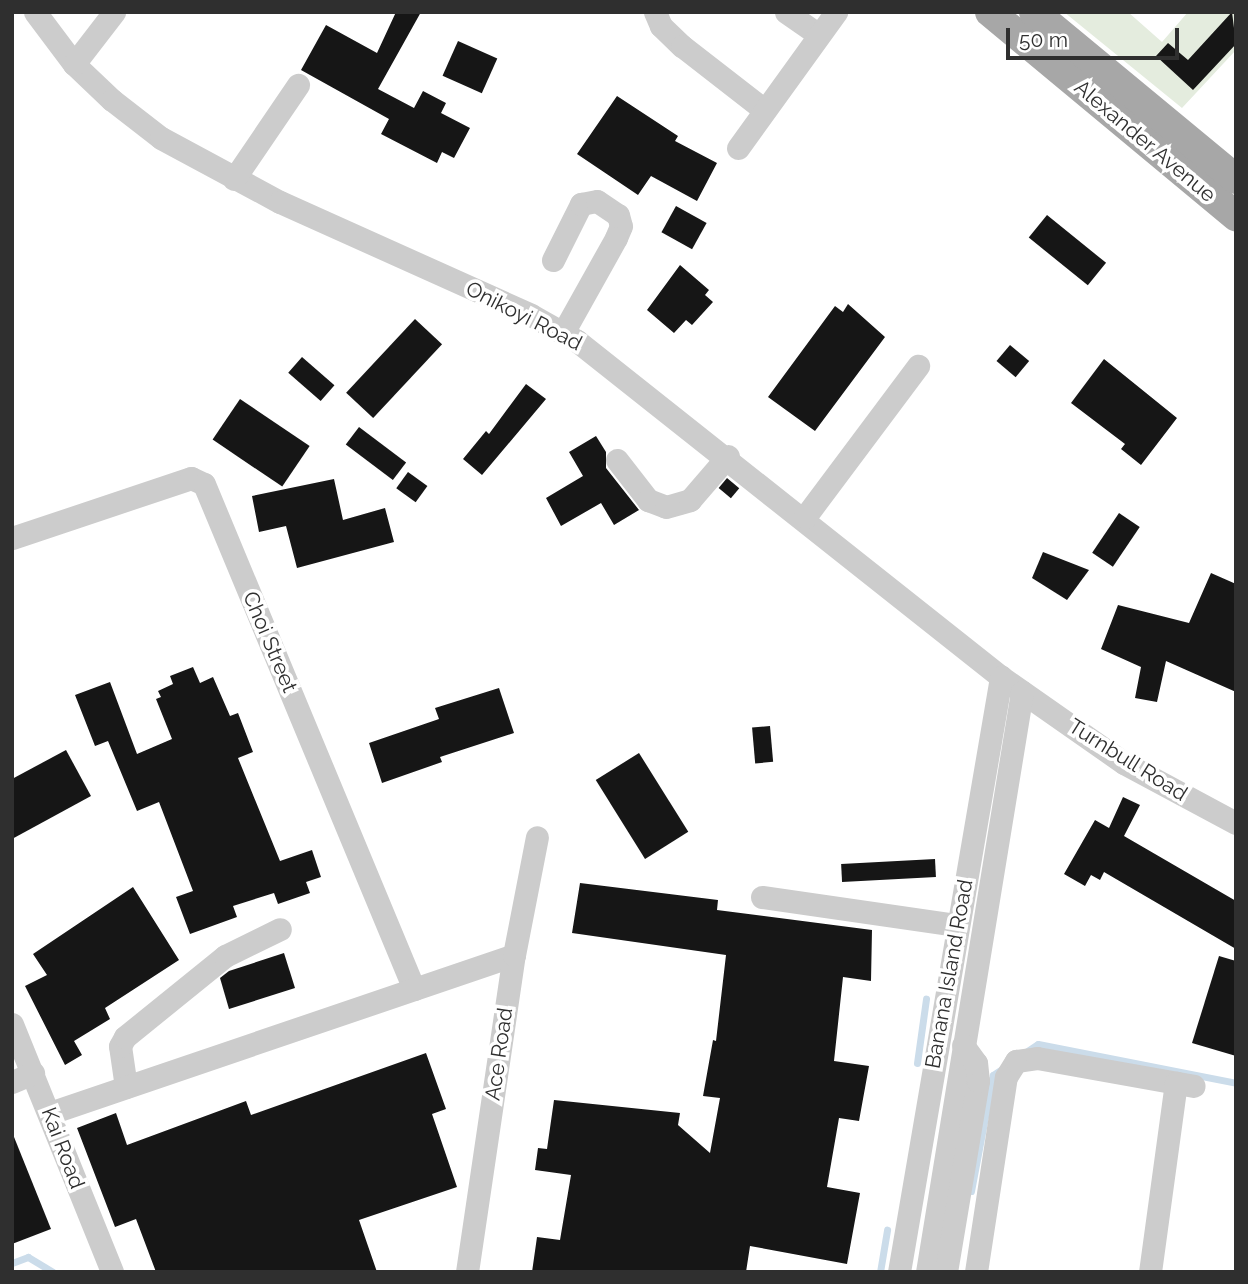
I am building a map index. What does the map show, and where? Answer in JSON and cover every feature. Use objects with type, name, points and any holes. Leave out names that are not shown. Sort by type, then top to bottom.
[{"type":"main road","name":"Alexander Avenue","points":[[990,12],[1236,216]]},
{"type":"main road","name":"Alexander Avenue","points":[[1034,12],[1236,179]]},
{"type":"street","name":"Onikoyi Road","points":[[35,12],[74,64],[111,100],[161,138],[234,179],[563,333],[609,363],[1022,692]]},
{"type":"street","points":[[74,64],[114,12]]},
{"type":"street","points":[[655,12],[661,26],[682,46],[763,109]]},
{"type":"street","points":[[786,12],[818,35]]},
{"type":"street","points":[[738,148],[763,109],[836,12]]},
{"type":"street","points":[[234,179],[298,85]]},
{"type":"street","points":[[553,260],[581,204],[597,201],[618,215],[621,226],[616,238],[563,333]]},
{"type":"street","points":[[805,517],[918,366]]},
{"type":"street","points":[[617,460],[648,500],[666,507],[690,500],[728,456]]},
{"type":"street","name":"Choi Street","points":[[12,538],[191,478],[204,484],[414,989]]},
{"type":"street","name":"Banana Island Road","points":[[899,1272],[1001,677]]},
{"type":"street","name":"Banana Island Road","points":[[927,1272],[1022,692]]},
{"type":"street","name":"Turnbull Road","points":[[1022,692],[1124,763],[1236,823]]},
{"type":"street","name":"Ace Road","points":[[467,1272],[514,955],[537,837]]},
{"type":"street","points":[[762,897],[957,925]]},
{"type":"street","points":[[126,1087],[120,1046],[125,1037],[225,956],[280,929]]},
{"type":"street","points":[[50,1113],[514,955]]},
{"type":"street","name":"Kai Road","points":[[12,1024],[23,1078],[50,1113],[112,1272]]},
{"type":"street","points":[[946,1272],[978,1081],[976,1063],[963,1045]]},
{"type":"street","points":[[976,1272],[1006,1077],[1016,1061],[1037,1058],[1185,1085],[1150,1272]]},
{"type":"shaded area","points":[[1064,12],[1128,12],[1162,42],[1188,12],[1236,12],[1236,50],[1182,108]]},
{"type":"building","points":[[396,12],[421,12],[378,89],[414,108],[423,91],[446,103],[441,113],[470,128],[454,158],[442,152],[437,163],[381,134],[389,119],[301,70],[326,25],[377,53]]},
{"type":"building","points":[[1232,12],[1236,44],[1193,90],[1156,56],[1168,43],[1188,60]]},
{"type":"building","points":[[458,41],[497,58],[482,93],[443,76]]},
{"type":"building","points":[[617,96],[678,136],[675,141],[717,163],[697,201],[651,176],[638,195],[577,154]]},
{"type":"building","points":[[676,206],[707,223],[692,249],[661,232]]},
{"type":"building","points":[[1047,215],[1106,263],[1088,285],[1029,238]]},
{"type":"building","points":[[680,265],[709,290],[705,295],[713,302],[692,325],[686,320],[674,333],[647,310]]},
{"type":"building","points":[[848,304],[885,337],[815,431],[768,397],[835,306],[843,312]]},
{"type":"building","points":[[415,319],[442,344],[373,418],[346,393]]},
{"type":"building","points":[[1010,345],[1029,361],[1016,377],[997,361]]},
{"type":"building","points":[[302,357],[334,385],[321,401],[288,373]]},
{"type":"building","points":[[1104,359],[1177,418],[1141,465],[1121,449],[1125,444],[1071,403]]},
{"type":"building","points":[[526,384],[546,399],[482,475],[463,459],[486,431],[489,434]]},
{"type":"building","points":[[240,399],[310,446],[282,487],[213,440]]},
{"type":"building","points":[[359,427],[406,463],[393,480],[346,445]]},
{"type":"building","points":[[596,436],[606,452],[606,468],[639,510],[614,525],[601,503],[561,526],[546,498],[583,476],[569,452]]},
{"type":"building","points":[[408,472],[427,486],[416,502],[396,488]]},
{"type":"building","points":[[727,478],[739,488],[731,498],[719,488]]},
{"type":"building","points":[[334,479],[343,520],[385,508],[394,542],[297,568],[286,526],[259,532],[252,496]]},
{"type":"building","points":[[1119,513],[1140,527],[1113,567],[1092,553]]},
{"type":"building","points":[[1043,552],[1089,570],[1067,600],[1032,578]]},
{"type":"building","points":[[1211,573],[1236,584],[1236,692],[1166,661],[1157,702],[1135,698],[1141,667],[1101,649],[1118,605],[1189,623]]},
{"type":"building","points":[[193,667],[200,683],[213,677],[230,716],[238,713],[253,752],[238,758],[280,861],[312,850],[321,877],[306,882],[310,893],[278,904],[274,893],[233,906],[237,917],[190,934],[176,897],[193,891],[159,802],[137,811],[108,741],[95,746],[75,695],[110,682],[137,754],[172,739],[156,699],[161,697],[158,691],[173,684],[170,676]]},
{"type":"building","points":[[499,688],[514,733],[440,757],[442,762],[382,783],[369,743],[439,719],[435,708]]},
{"type":"building","points":[[770,726],[773,762],[755,763],[752,728]]},
{"type":"building","points":[[66,750],[91,796],[12,839],[12,779]]},
{"type":"building","points":[[639,753],[688,832],[645,859],[596,780]]},
{"type":"building","points":[[1123,797],[1140,805],[1124,836],[1236,901],[1236,949],[1104,872],[1100,880],[1091,875],[1085,886],[1064,874],[1095,820],[1109,828]]},
{"type":"building","points":[[935,859],[936,877],[842,882],[841,864]]},
{"type":"building","points":[[580,883],[718,900],[717,910],[872,930],[871,981],[843,977],[834,1061],[869,1066],[859,1121],[839,1118],[827,1187],[860,1193],[847,1264],[750,1246],[746,1272],[532,1272],[537,1237],[560,1240],[571,1175],[535,1170],[538,1148],[547,1149],[554,1100],[680,1113],[678,1125],[710,1153],[720,1098],[703,1096],[713,1040],[716,1041],[726,955],[572,933]]},
{"type":"building","points":[[133,887],[179,960],[105,1008],[110,1019],[74,1041],[82,1055],[65,1065],[25,986],[47,975],[33,954]]},
{"type":"building","points":[[284,953],[295,988],[229,1009],[220,978],[229,971]]},
{"type":"building","points":[[1219,956],[1236,961],[1236,1056],[1192,1043]]},
{"type":"building","points":[[426,1053],[446,1109],[432,1114],[457,1187],[359,1220],[377,1272],[156,1272],[136,1219],[115,1227],[77,1128],[116,1113],[127,1145],[246,1101],[251,1115]]},
{"type":"building","points":[[12,1132],[51,1229],[12,1244]]},
{"type":"waterway","points":[[917,1063],[926,999]]},
{"type":"waterway","points":[[1026,1052],[1038,1044],[1236,1083]]},
{"type":"waterway","points":[[971,1191],[993,1075],[1002,1069]]},
{"type":"waterway","points":[[880,1272],[887,1230]]},
{"type":"waterway","points":[[12,1263],[28,1257],[53,1272]]}]
